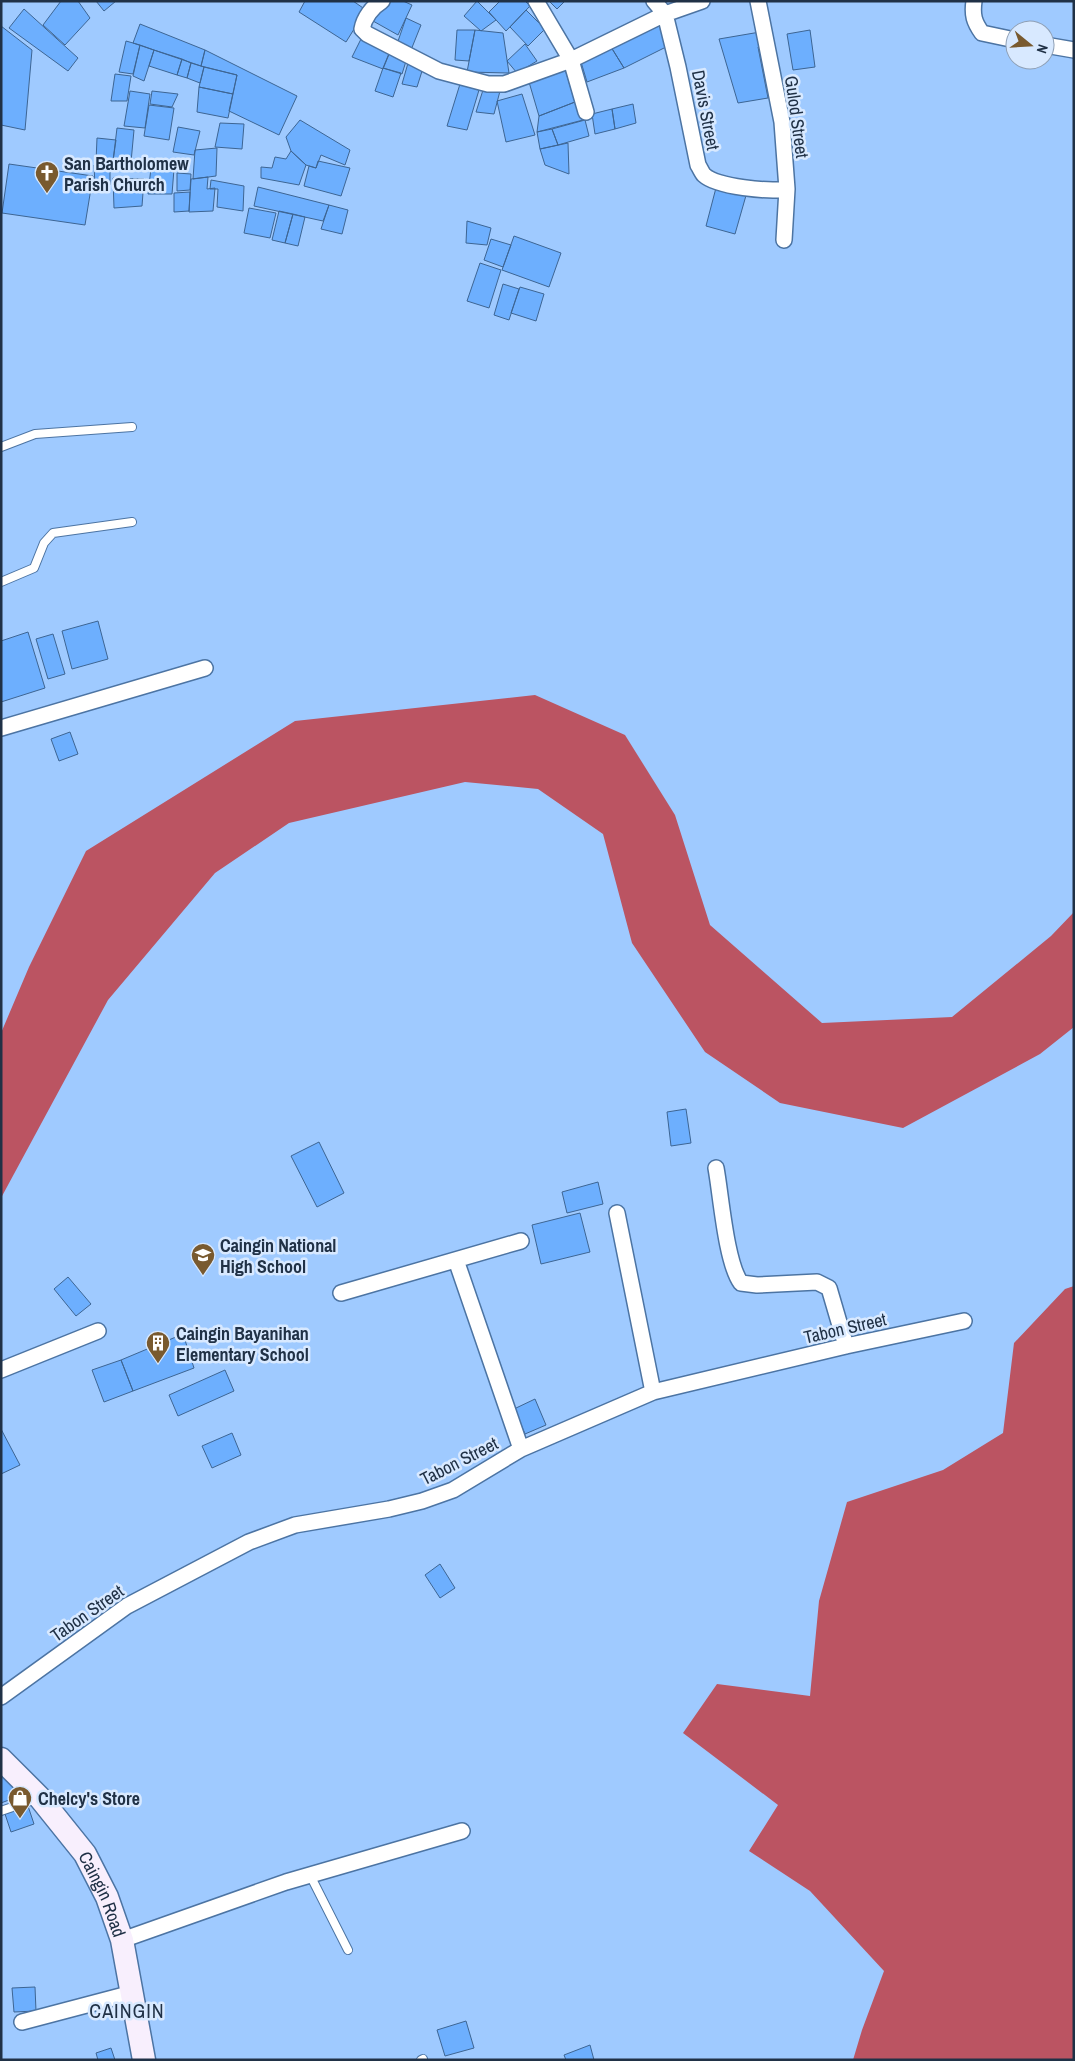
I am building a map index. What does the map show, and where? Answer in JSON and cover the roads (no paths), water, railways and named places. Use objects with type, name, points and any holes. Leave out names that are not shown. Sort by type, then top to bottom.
[{"type":"street","points":[[382,1],[376,5],[363,22],[362,29],[366,34],[439,71],[488,84],[504,84],[571,60],[665,14],[702,1]]},
{"type":"street","points":[[536,1],[571,60],[586,112]]},
{"type":"street","name":"Davis Street","points":[[654,1],[665,14],[698,165],[704,174],[710,179],[754,190],[772,191],[787,189]]},
{"type":"street","name":"Gulod Street","points":[[758,1],[782,122],[787,189],[784,240]]},
{"type":"street","points":[[974,1],[974,22],[982,33],[1005,38]]},
{"type":"street","points":[[1055,47],[1074,50]]},
{"type":"street","points":[[1,728],[205,668]]},
{"type":"street","points":[[716,1168],[735,1276],[741,1283],[757,1285],[817,1282],[829,1288],[846,1346]]},
{"type":"street","points":[[617,1213],[653,1392]]},
{"type":"street","points":[[341,1293],[521,1241]]},
{"type":"street","points":[[456,1260],[522,1450]]},
{"type":"street","name":"Tabon Street","points":[[1,1697],[127,1606],[249,1542],[295,1525],[389,1509],[422,1501],[453,1490],[522,1450],[653,1392],[846,1346],[964,1322]]},
{"type":"street","points":[[1,1370],[98,1331]]},
{"type":"street","name":"Caingin Road","points":[[1,1759],[40,1798],[85,1854],[107,1897],[122,1940],[144,2060]]},
{"type":"street","points":[[122,1940],[286,1882],[462,1832]]},
{"type":"street","points":[[22,2022],[132,1993]]},
{"type":"lane","points":[[1,447],[35,434],[132,427]]},
{"type":"lane","points":[[1,582],[34,568],[44,543],[53,533],[132,522]]},
{"type":"lane","points":[[1,1811],[40,1798]]},
{"type":"lane","points":[[310,1875],[348,1950]]},
{"type":"place","name":"San Bartholomew Parish Church","points":[[47,194]]},
{"type":"place","name":"Caingin National High School","points":[[203,1276]]},
{"type":"place","name":"Caingin Bayanihan Elementary School","points":[[158,1364]]},
{"type":"place","name":"Chelcy's Store","points":[[20,1819]]},
{"type":"district","name":"CAINGIN","points":[[127,2010]]}]
